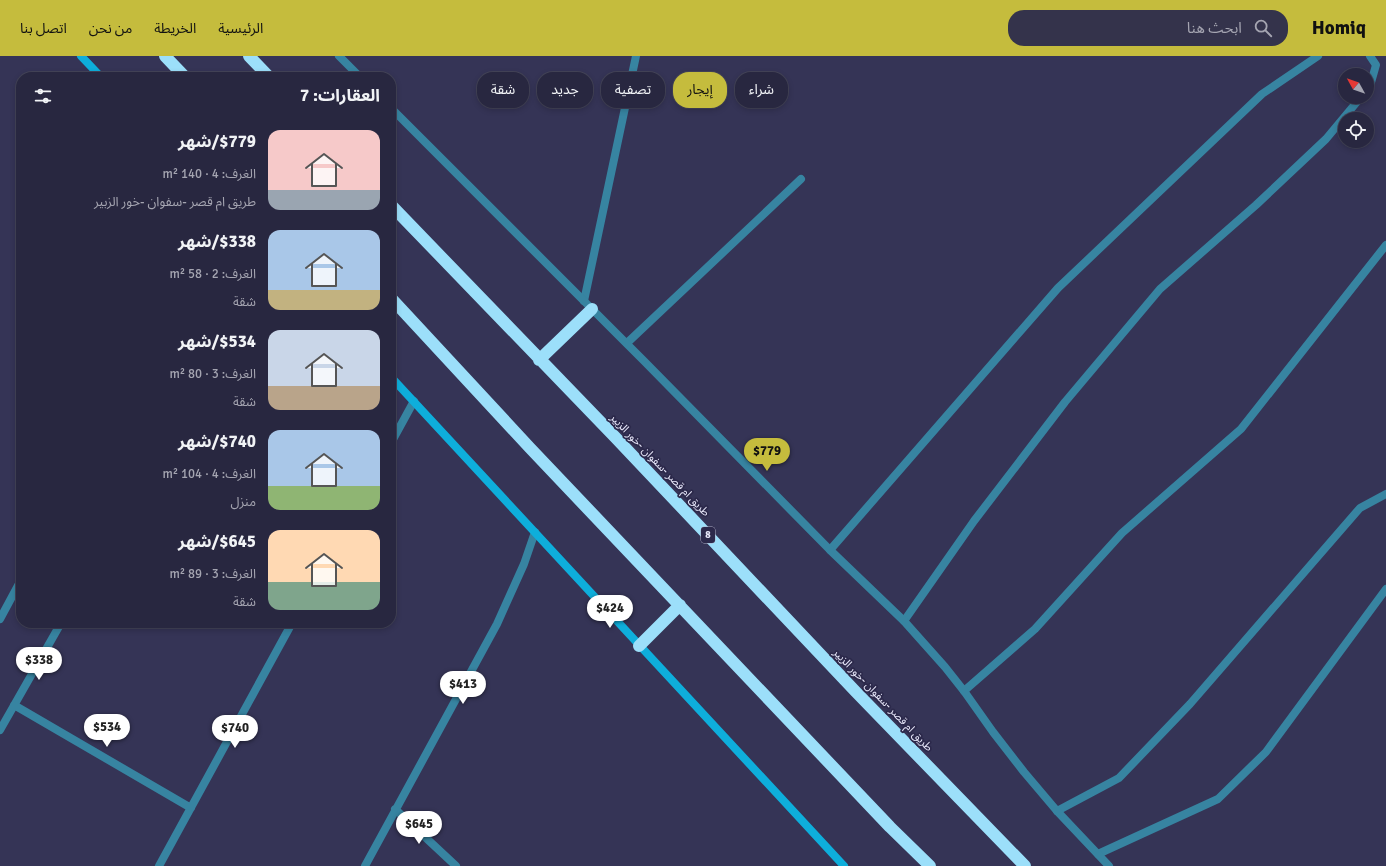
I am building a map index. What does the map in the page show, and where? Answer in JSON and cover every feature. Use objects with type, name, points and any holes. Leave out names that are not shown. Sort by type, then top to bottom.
[{"type":"highway","points":[[165,56],[181,72]]},
{"type":"highway","points":[[249,56],[264,72]]},
{"type":"highway","name":"طريق ام قصر -سفوان -خور الزبير","points":[[396,210],[620,443],[856,692],[1025,866]]},
{"type":"highway","points":[[396,303],[525,442],[890,827],[930,866]]},
{"type":"highway","points":[[539,360],[588,305]]},
{"type":"highway","points":[[639,646],[680,605]]},
{"type":"main road","points":[[81,56],[96,72]]},
{"type":"main road","points":[[396,382],[844,866]]},
{"type":"street","points":[[339,56],[355,72]]},
{"type":"street","points":[[588,305],[636,56]]},
{"type":"street","points":[[830,550],[1058,288],[1262,94],[1318,56]]},
{"type":"street","points":[[1370,56],[1376,65],[1374,72]]},
{"type":"street","points":[[904,621],[974,521],[1065,402],[1160,289],[1256,204],[1326,139],[1355,104]]},
{"type":"street","points":[[396,113],[627,343],[830,550],[904,621],[935,655],[964,691],[1024,772],[1057,811],[1109,866]]},
{"type":"street","points":[[627,343],[801,179]]},
{"type":"street","points":[[964,691],[1034,629],[1122,533],[1241,429],[1386,246]]},
{"type":"street","points":[[396,434],[414,401]]},
{"type":"street","points":[[1057,811],[1119,778],[1190,704],[1360,508],[1386,494]]},
{"type":"street","points":[[365,866],[497,624],[524,564],[534,532]]},
{"type":"street","points":[[0,619],[16,589]]},
{"type":"street","points":[[1098,854],[1218,799],[1266,752],[1386,589]]},
{"type":"street","points":[[0,730],[58,628]]},
{"type":"street","points":[[160,866],[289,628]]},
{"type":"street","points":[[14,705],[191,808]]},
{"type":"street","points":[[395,810],[456,866]]}]
